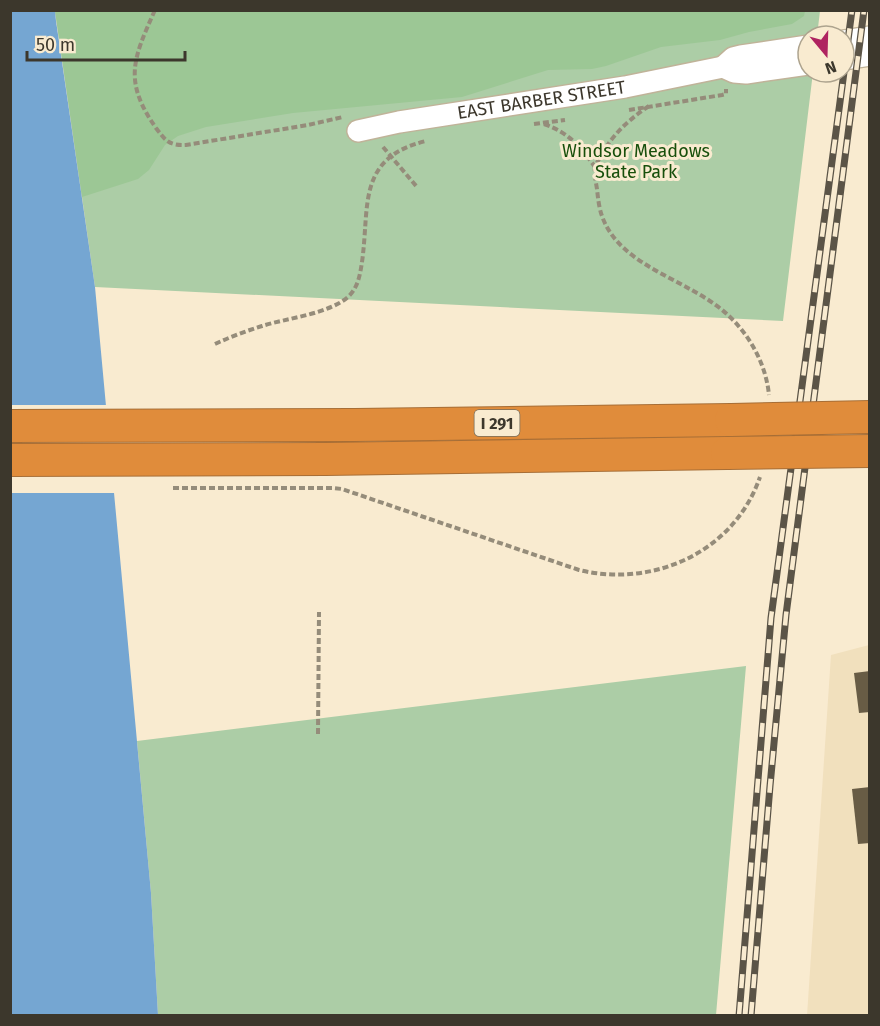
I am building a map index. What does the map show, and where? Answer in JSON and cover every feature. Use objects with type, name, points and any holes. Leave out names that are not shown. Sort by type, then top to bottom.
[{"type":"highway","name":"I 291","points":[[10,426],[263,426],[870,417]]},
{"type":"highway","name":"I 291","points":[[10,460],[267,460],[870,451]]},
{"type":"street","name":"EAST BARBER STREET","points":[[724,75],[733,58],[796,48]]},
{"type":"street","name":"EAST BARBER STREET","points":[[356,122],[399,122],[625,87],[796,66]]},
{"type":"path","points":[[155,10],[139,49],[136,62],[136,88],[141,103],[151,120],[171,144],[186,145],[333,120],[356,122]]},
{"type":"path","points":[[626,110],[722,95],[727,92],[724,75]]},
{"type":"path","points":[[543,123],[572,138],[595,167],[608,144],[621,128],[649,106]]},
{"type":"path","points":[[532,125],[566,119]]},
{"type":"path","points":[[215,344],[257,328],[334,306],[345,299],[359,280],[366,207],[372,182],[382,163],[406,147],[434,139]]},
{"type":"path","points":[[390,156],[417,187]]},
{"type":"path","points":[[318,734],[319,612]]},
{"type":"shaded area","points":[[869,645],[869,1015],[807,1016],[831,655]]},
{"type":"green space","name":"Windsor Meadows State Park","points":[[55,11],[820,11],[818,24],[796,24],[796,84],[812,84],[783,321],[95,287]]},
{"type":"green space","points":[[55,11],[805,11],[804,16],[792,24],[720,40],[661,47],[592,69],[548,70],[462,97],[293,113],[206,127],[178,136],[165,145],[149,170],[138,179],[82,197]]},
{"type":"green space","points":[[746,666],[716,1015],[158,1015],[151,893],[137,741]]},
{"type":"water","points":[[10,11],[55,11],[95,287],[151,893],[158,1015],[11,1015]]},
{"type":"pier","points":[[11,405],[109,405],[117,493],[10,493]]},
{"type":"building","points":[[870,671],[870,712],[859,713],[854,673]]},
{"type":"building","points":[[870,787],[870,843],[858,844],[852,789]]},
{"type":"railway","points":[[850,24],[852,10]]},
{"type":"railway","points":[[751,1016],[786,615],[864,10]]},
{"type":"railway","points":[[739,1016],[771,618],[842,84]]}]
